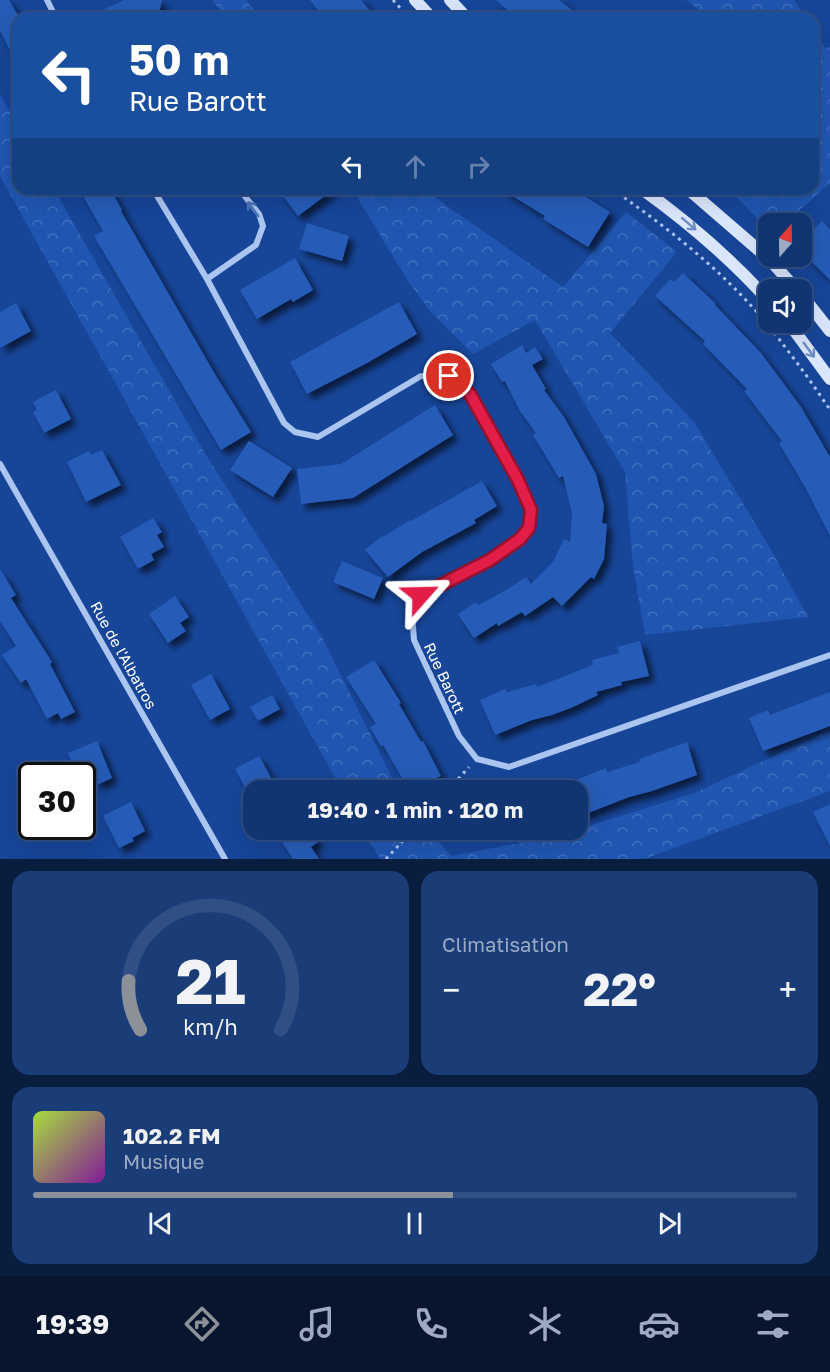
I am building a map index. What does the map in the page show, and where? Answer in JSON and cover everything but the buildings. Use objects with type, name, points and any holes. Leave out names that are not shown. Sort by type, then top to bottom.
[{"type":"street","points":[[415,0],[426,12]]},
{"type":"street","points":[[450,0],[461,12]]},
{"type":"street","name":"Rue Barott","points":[[157,195],[207,279],[284,423],[295,432],[318,437],[421,376],[449,376],[475,401],[518,480],[531,510],[529,528],[520,539],[490,560],[421,595],[412,614],[414,640],[459,736],[477,759]]},
{"type":"street","points":[[207,279],[256,245],[263,226],[258,214],[244,195]]},
{"type":"street","points":[[650,195],[679,216],[733,263],[758,289]]},
{"type":"street","points":[[694,195],[770,260],[787,279]]},
{"type":"street","points":[[812,308],[830,331]]},
{"type":"street","points":[[796,333],[830,379]]},
{"type":"street","name":"Rue de l'Albatros","points":[[0,464],[225,859]]},
{"type":"street","points":[[477,759],[509,767],[830,655]]},
{"type":"path","points":[[393,0],[404,12]]},
{"type":"path","points":[[621,195],[662,224],[693,250],[747,302],[792,355],[830,410]]},
{"type":"path","points":[[457,780],[477,759]]},
{"type":"path","points":[[386,859],[403,840]]},
{"type":"green space","points":[[212,0],[246,0],[255,12],[221,12]]},
{"type":"green space","points":[[686,0],[794,0],[802,12],[701,12]]},
{"type":"green space","points":[[819,38],[825,48],[830,47],[830,183],[819,193]]},
{"type":"green space","points":[[0,94],[12,115],[12,195],[57,195],[206,455],[322,637],[393,780],[336,780],[0,176]]},
{"type":"green space","points":[[356,195],[433,195],[563,287],[626,212],[677,252],[610,333],[694,422],[767,543],[808,617],[645,635],[633,566],[625,472],[535,320],[473,354],[430,311],[408,281]]},
{"type":"green space","points":[[735,195],[816,195],[796,213],[758,213],[758,219]]},
{"type":"green space","points":[[830,730],[830,791],[644,859],[380,859],[369,840],[437,840],[451,856],[535,840],[588,840],[588,826],[692,794]]},
{"type":"route","points":[[421,595],[509,549],[529,528],[531,510],[518,480],[470,394],[449,376]]}]
